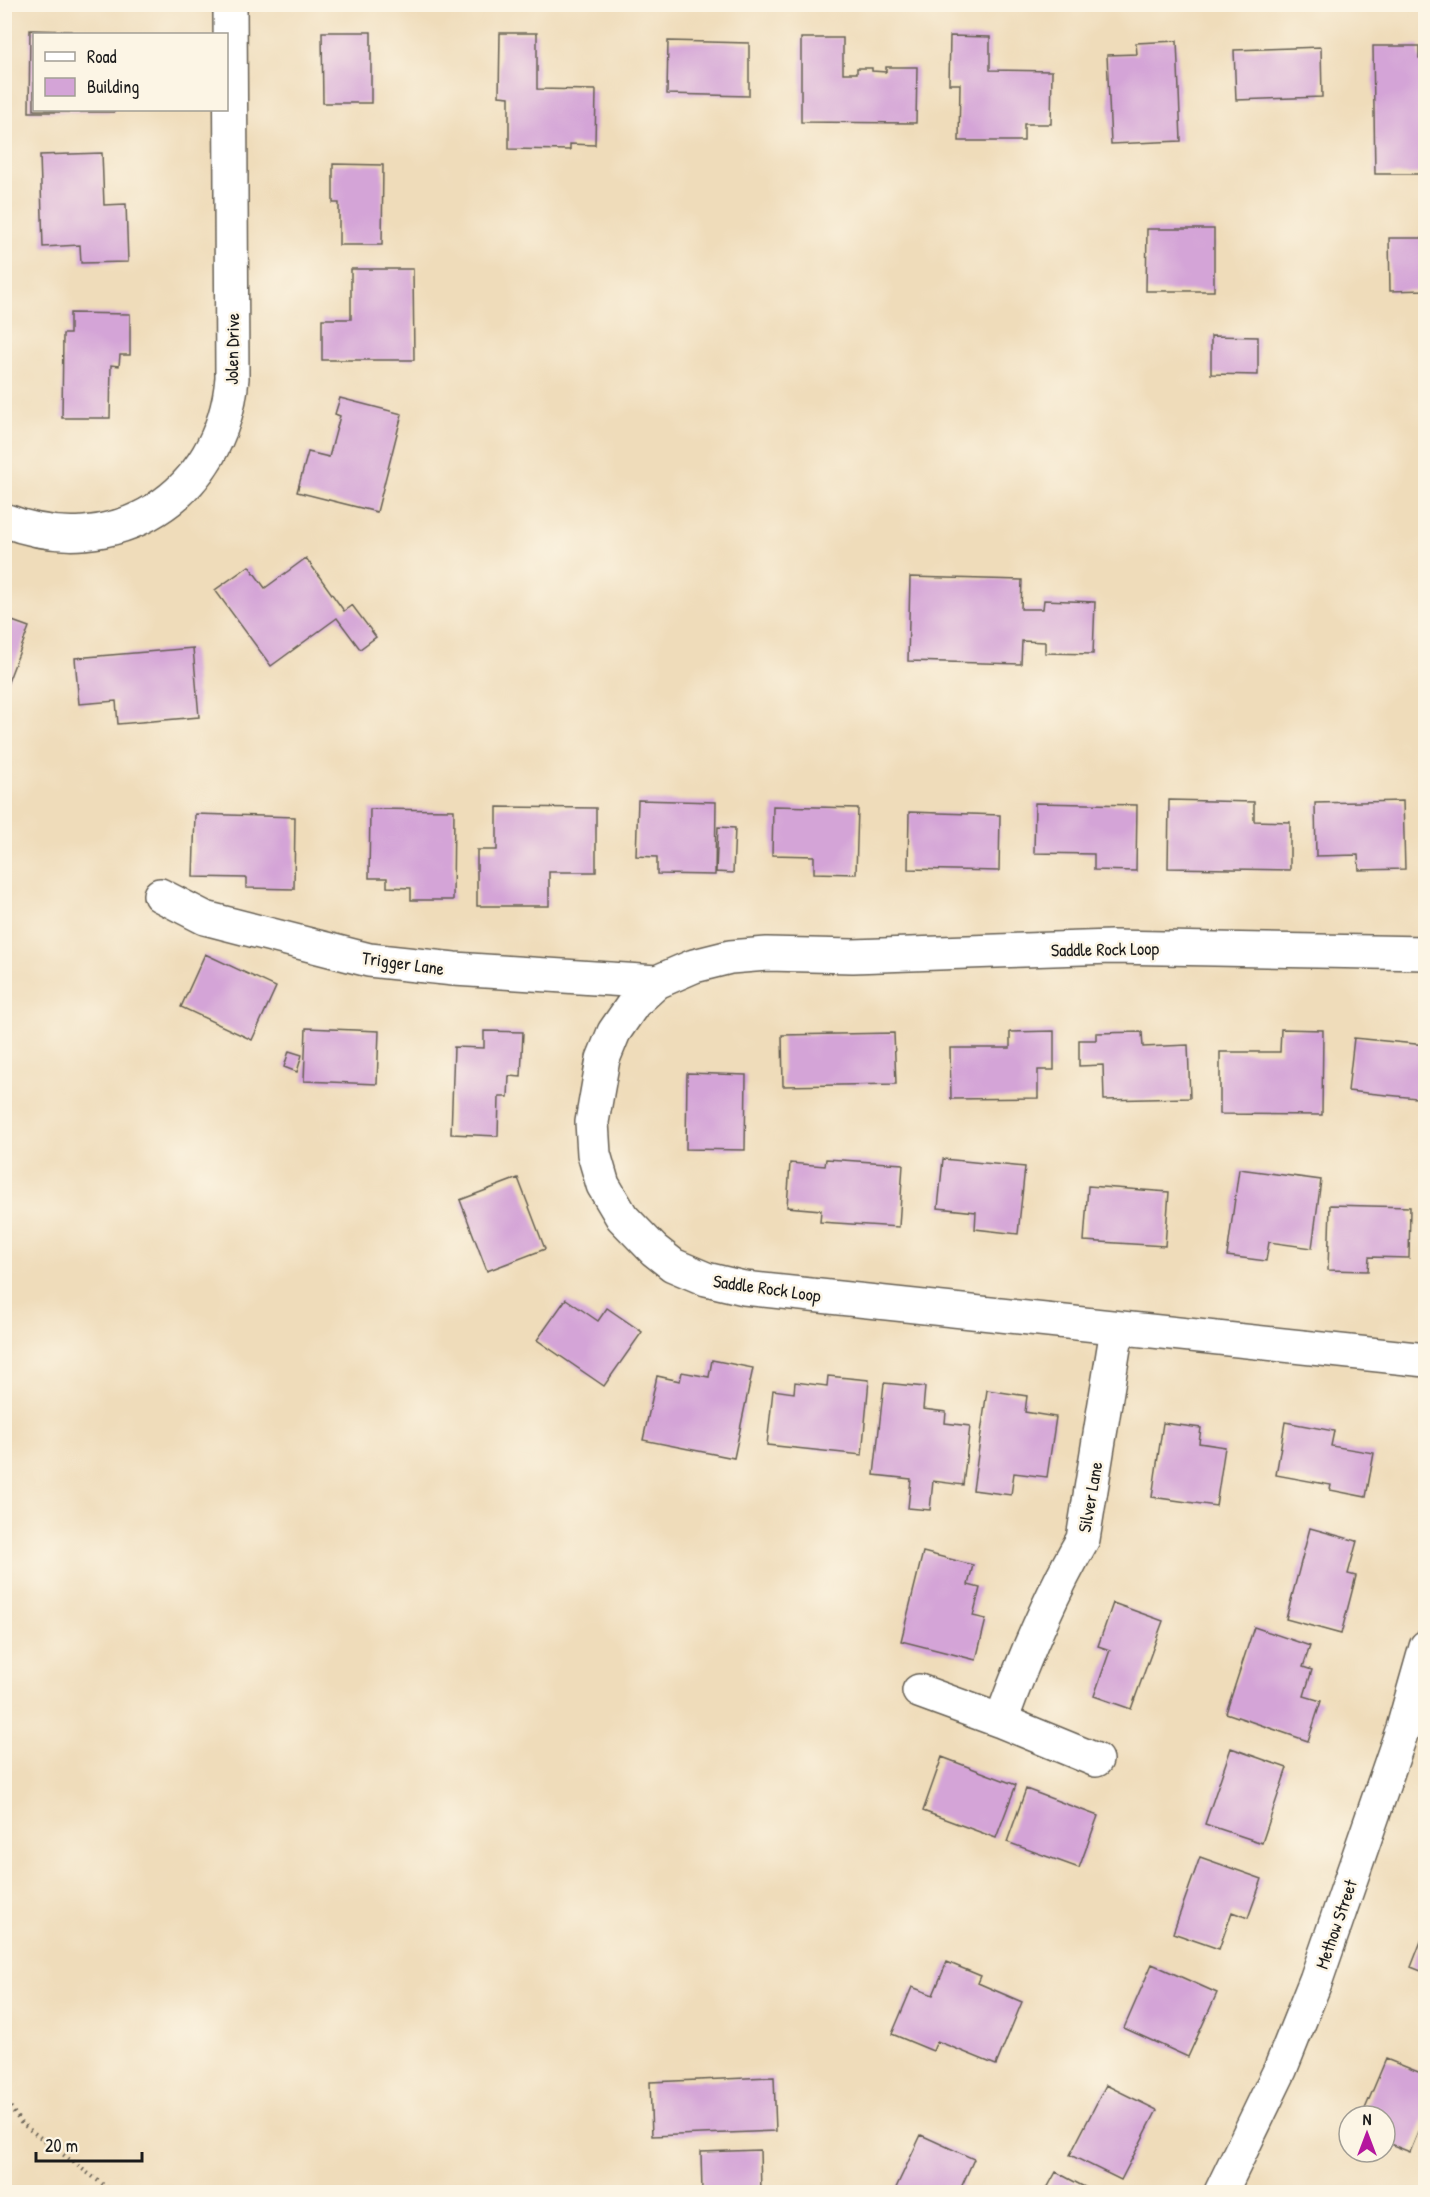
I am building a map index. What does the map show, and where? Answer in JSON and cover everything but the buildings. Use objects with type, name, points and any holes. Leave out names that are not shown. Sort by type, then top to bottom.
[{"type":"street","name":"Jolen Drive","points":[[4,520],[28,529],[56,533],[84,533],[106,530],[148,514],[178,494],[192,478],[202,464],[224,419],[230,399],[232,378],[230,4]]},
{"type":"street","name":"Trigger Lane","points":[[160,895],[205,918],[369,960],[454,969],[657,982]]},
{"type":"street","name":"Saddle Rock Loop","points":[[1425,952],[1112,947],[853,956],[767,954],[730,957],[694,966],[657,982],[634,1003],[614,1032],[603,1059],[592,1122],[594,1154],[603,1185],[622,1217],[638,1236],[673,1265],[706,1279],[744,1288],[1425,1360]]},
{"type":"street","name":"Silver Lane","points":[[1001,1721],[1036,1630],[1083,1539],[1117,1329]]},
{"type":"street","name":"Methow Street","points":[[1221,2193],[1280,2070],[1316,1980],[1403,1728],[1425,1647]]},
{"type":"street","points":[[919,1691],[1001,1721],[1096,1760]]},
{"type":"path","points":[[4,2097],[21,2123],[113,2193]]}]
